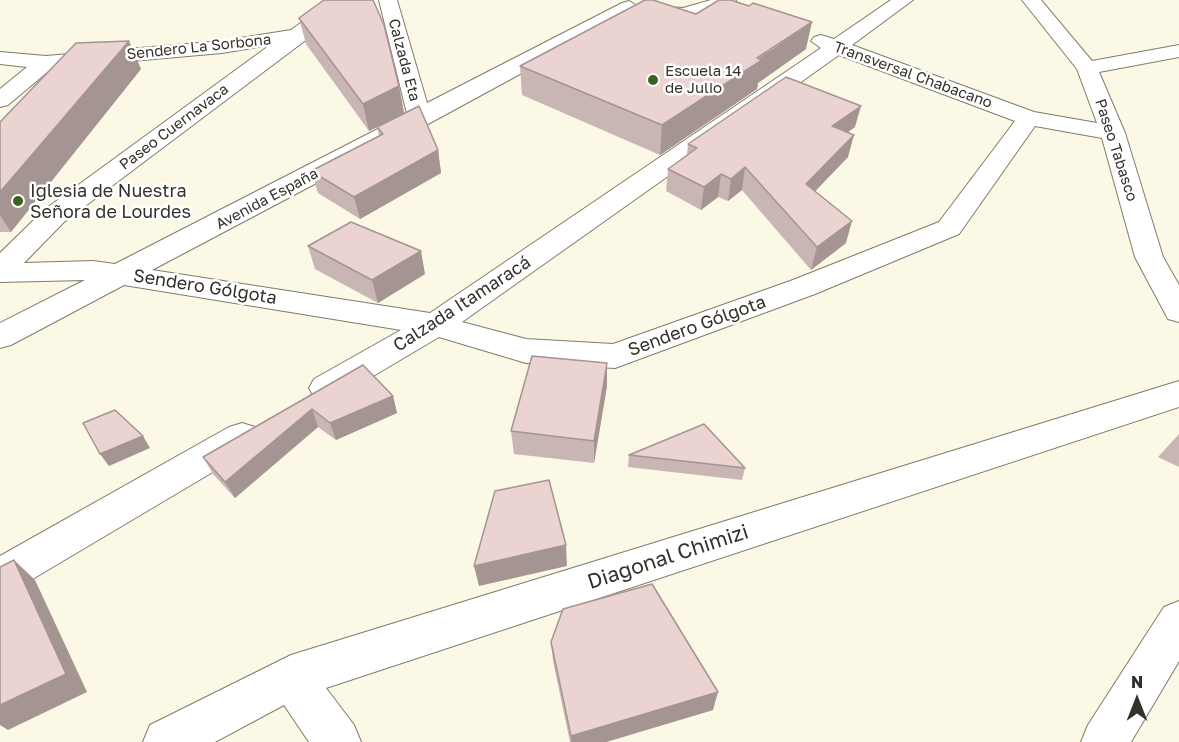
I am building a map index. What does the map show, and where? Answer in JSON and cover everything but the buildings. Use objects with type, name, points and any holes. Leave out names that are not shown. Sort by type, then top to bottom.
[{"type":"street","name":"Sendero La Sorbona","points":[[0,58],[46,62],[222,47],[297,35],[343,1],[351,0]]},
{"type":"street","name":"Calzada Eta","points":[[388,0],[420,119]]},
{"type":"street","name":"Calzada Itamaracá","points":[[300,403],[435,325],[903,0]]},
{"type":"street","name":"Paseo Tabasco","points":[[1031,0],[1087,68],[1113,133],[1149,257],[1179,312]]},
{"type":"street","name":"Avenida España","points":[[0,337],[420,119],[621,4]]},
{"type":"street","points":[[621,4],[645,12],[683,14],[726,7]]},
{"type":"street","name":"Paseo Cuernavaca","points":[[0,271],[54,216],[297,35]]},
{"type":"street","name":"Transversal Chabacano","points":[[804,35],[1029,118],[1113,133]]},
{"type":"street","points":[[1087,68],[1179,51]]},
{"type":"street","points":[[0,100],[46,62]]},
{"type":"street","name":"Sendero Gólgota","points":[[0,271],[93,270],[123,274],[435,325],[526,351],[615,356],[804,287],[949,228],[1029,118]]},
{"type":"street","name":"Diagonal Chimizi","points":[[167,742],[291,677],[1179,394]]},
{"type":"street","points":[[0,577],[269,421]]},
{"type":"street","points":[[1105,742],[1179,621]]},
{"type":"street","points":[[291,677],[337,742]]},
{"type":"place","name":"Escuela 14 de Julio","points":[[653,80]]},
{"type":"place","name":"Iglesia de Nuestra Señora de Lourdes","points":[[18,201]]}]
